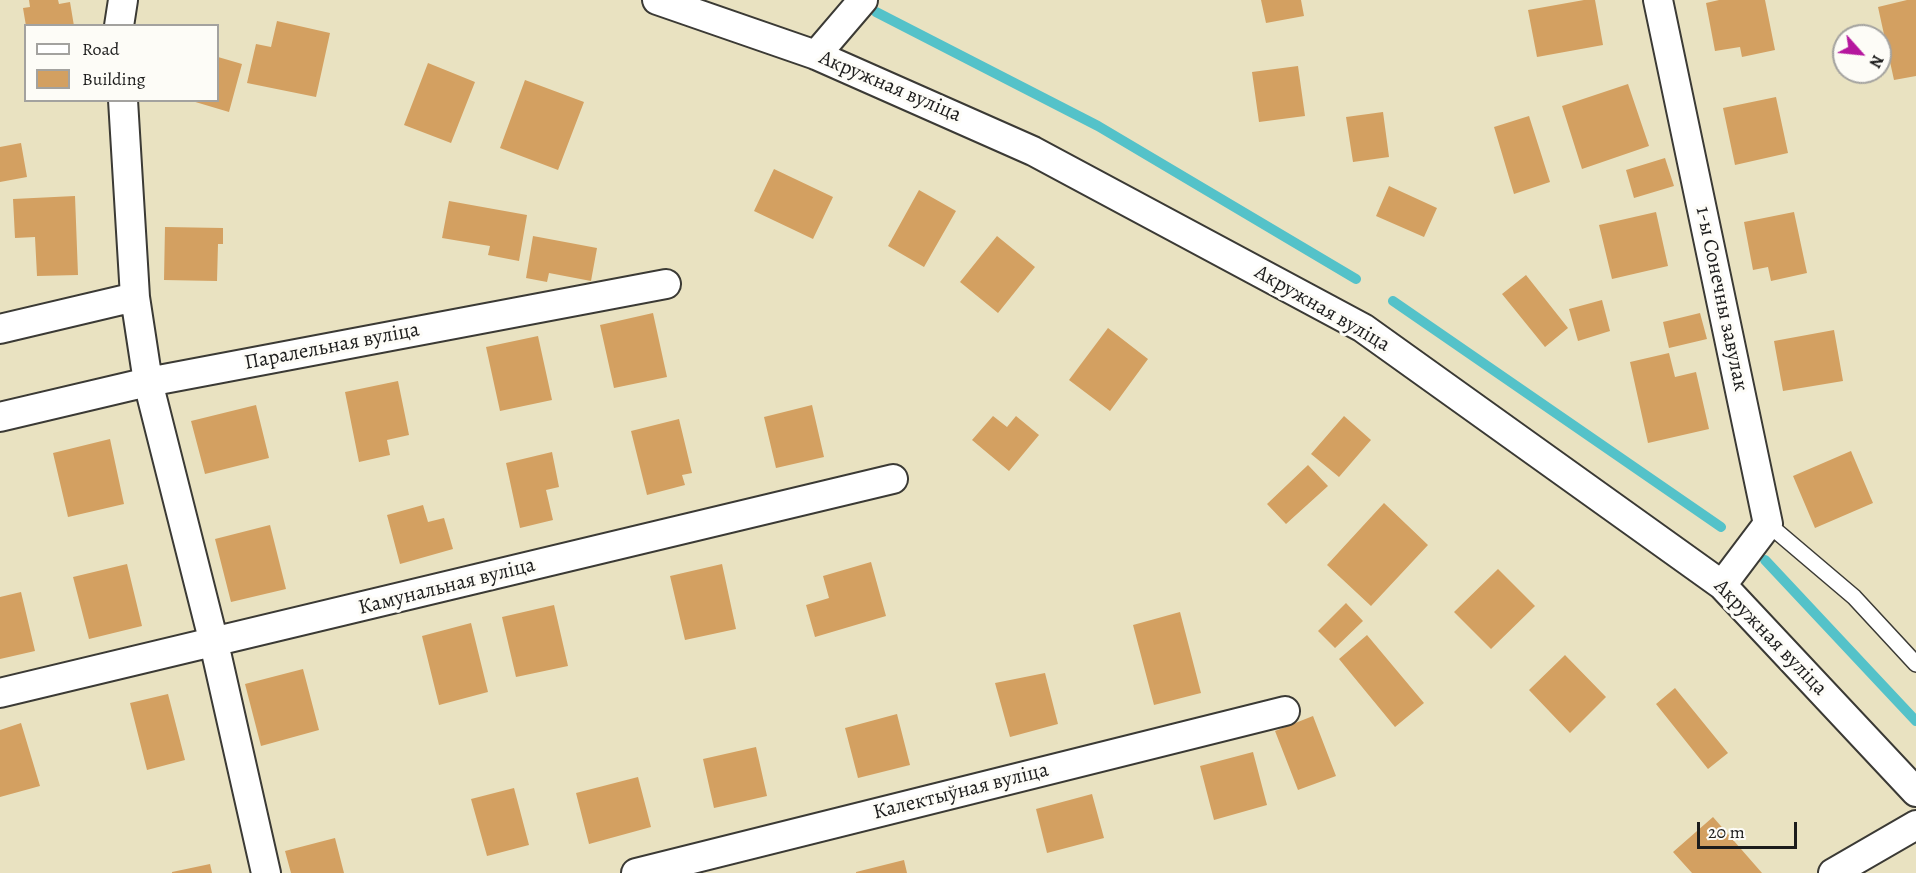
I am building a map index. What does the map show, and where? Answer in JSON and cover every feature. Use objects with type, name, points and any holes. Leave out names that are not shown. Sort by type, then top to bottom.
[{"type":"street","points":[[119,24],[123,0]]},
{"type":"street","name":"Акружная вуліца","points":[[657,0],[816,55],[1033,151],[1362,328],[1722,585],[1916,792]]},
{"type":"street","points":[[816,55],[863,0]]},
{"type":"street","name":"1-ы Сонечны завулак","points":[[1658,0],[1768,524]]},
{"type":"street","points":[[123,102],[135,297],[148,382],[214,643],[266,873]]},
{"type":"street","name":"Паралельная вуліца","points":[[0,417],[148,382],[666,284]]},
{"type":"street","points":[[0,329],[135,297]]},
{"type":"street","name":"Камунальная вуліца","points":[[0,693],[894,479]]},
{"type":"street","points":[[1722,585],[1768,524]]},
{"type":"street","name":"Калектыўная вуліца","points":[[636,873],[1285,711]]},
{"type":"street","points":[[1833,873],[1916,825]]},
{"type":"lane","points":[[1768,524],[1854,597],[1916,663]]},
{"type":"building","points":[[29,0],[58,0],[59,4],[70,2],[74,24],[26,24],[23,8],[30,7]]},
{"type":"building","points":[[1261,0],[1301,0],[1304,16],[1266,23]]},
{"type":"building","points":[[1595,0],[1603,45],[1537,57],[1528,10]]},
{"type":"building","points":[[1719,0],[1765,0],[1775,50],[1742,57],[1740,47],[1715,51],[1706,3]]},
{"type":"building","points":[[1916,0],[1916,76],[1894,80],[1892,24],[1882,24],[1878,7]]},
{"type":"building","points":[[277,21],[330,33],[316,97],[247,83],[256,44],[271,47]]},
{"type":"building","points":[[219,57],[242,64],[229,112],[195,102],[219,102]]},
{"type":"building","points":[[428,63],[475,82],[451,143],[404,125]]},
{"type":"building","points":[[1298,66],[1305,116],[1259,122],[1252,72]]},
{"type":"building","points":[[525,80],[584,102],[558,170],[500,148]]},
{"type":"building","points":[[1628,84],[1649,146],[1582,169],[1562,106]]},
{"type":"building","points":[[1776,97],[1788,153],[1735,165],[1723,108]]},
{"type":"building","points":[[1383,112],[1389,157],[1353,162],[1346,117]]},
{"type":"building","points":[[1529,116],[1550,182],[1514,194],[1494,127]]},
{"type":"building","points":[[21,143],[27,177],[0,182],[0,147]]},
{"type":"building","points":[[1665,158],[1674,186],[1634,198],[1626,170]]},
{"type":"building","points":[[774,169],[833,197],[813,239],[754,211]]},
{"type":"building","points":[[1389,186],[1437,208],[1424,237],[1376,216]]},
{"type":"building","points":[[919,190],[956,211],[924,267],[888,246]]},
{"type":"building","points":[[75,196],[78,275],[37,276],[35,237],[15,238],[13,199]]},
{"type":"building","points":[[449,201],[527,215],[519,261],[488,255],[490,246],[442,238]]},
{"type":"building","points":[[1656,212],[1668,266],[1612,279],[1599,225]]},
{"type":"building","points":[[1794,212],[1807,273],[1771,281],[1768,267],[1753,270],[1744,222]]},
{"type":"building","points":[[165,227],[223,228],[223,244],[218,244],[217,281],[164,280]]},
{"type":"building","points":[[533,236],[597,248],[591,281],[549,273],[547,282],[526,278]]},
{"type":"building","points":[[997,236],[1035,267],[998,313],[960,282]]},
{"type":"building","points":[[1526,275],[1568,328],[1545,347],[1502,294]]},
{"type":"building","points":[[1602,300],[1610,331],[1578,341],[1569,309]]},
{"type":"building","points":[[653,313],[667,377],[614,388],[600,325]]},
{"type":"building","points":[[1700,313],[1707,339],[1669,348],[1663,322]]},
{"type":"building","points":[[1108,328],[1148,359],[1110,411],[1069,380]]},
{"type":"building","points":[[1834,330],[1843,381],[1783,391],[1774,341]]},
{"type":"building","points":[[538,336],[552,400],[500,411],[486,347]]},
{"type":"building","points":[[1669,353],[1675,377],[1696,372],[1709,429],[1648,443],[1630,362]]},
{"type":"building","points":[[398,381],[409,435],[387,440],[390,455],[359,462],[345,392]]},
{"type":"building","points":[[256,405],[269,458],[205,474],[191,421]]},
{"type":"building","points":[[812,405],[824,457],[776,468],[764,417]]},
{"type":"building","points":[[993,416],[1007,427],[1016,416],[1039,435],[1009,471],[972,440]]},
{"type":"building","points":[[1344,416],[1371,440],[1339,477],[1311,454]]},
{"type":"building","points":[[679,419],[692,473],[682,475],[685,485],[647,495],[631,431]]},
{"type":"building","points":[[110,439],[124,504],[68,517],[53,453]]},
{"type":"building","points":[[1851,451],[1873,503],[1815,528],[1793,476]]},
{"type":"building","points":[[552,452],[559,487],[546,490],[553,520],[520,528],[506,463]]},
{"type":"building","points":[[1308,465],[1328,486],[1286,524],[1267,504]]},
{"type":"building","points":[[1384,503],[1428,545],[1371,606],[1327,565]]},
{"type":"building","points":[[423,505],[428,522],[444,518],[453,549],[400,564],[387,515]]},
{"type":"building","points":[[270,525],[286,589],[231,602],[215,539]]},
{"type":"building","points":[[871,562],[886,616],[815,637],[806,605],[829,598],[823,576]]},
{"type":"building","points":[[127,564],[142,626],[89,639],[73,577]]},
{"type":"building","points":[[722,564],[736,629],[685,640],[670,576]]},
{"type":"building","points":[[1498,569],[1535,606],[1491,649],[1454,612]]},
{"type":"building","points":[[21,592],[35,651],[0,659],[0,597]]},
{"type":"building","points":[[1346,603],[1363,621],[1335,648],[1318,631]]},
{"type":"building","points":[[554,605],[568,666],[516,677],[502,617]]},
{"type":"building","points":[[1180,612],[1201,693],[1154,705],[1133,625]]},
{"type":"building","points":[[471,623],[488,692],[439,705],[422,636]]},
{"type":"building","points":[[1367,635],[1424,703],[1395,727],[1339,659]]},
{"type":"building","points":[[1565,655],[1606,697],[1570,733],[1529,690]]},
{"type":"building","points":[[303,669],[319,730],[261,746],[245,684]]},
{"type":"building","points":[[1045,673],[1058,724],[1010,737],[995,683]]},
{"type":"building","points":[[1675,688],[1728,753],[1708,769],[1656,704]]},
{"type":"building","points":[[168,694],[185,760],[147,770],[130,703]]},
{"type":"building","points":[[897,714],[910,765],[858,778],[845,728]]},
{"type":"building","points":[[1313,716],[1336,776],[1298,790],[1275,731]]},
{"type":"building","points":[[21,723],[40,786],[0,797],[0,730]]},
{"type":"building","points":[[756,747],[767,796],[714,808],[703,759]]},
{"type":"building","points":[[1253,752],[1267,805],[1214,820],[1200,766]]},
{"type":"building","points":[[638,777],[651,827],[589,844],[576,793]]},
{"type":"building","points":[[514,788],[529,845],[487,856],[471,799]]},
{"type":"building","points":[[1092,794],[1104,838],[1047,853],[1036,809]]},
{"type":"building","points":[[1713,817],[1762,873],[1692,873],[1673,852]]},
{"type":"building","points":[[335,838],[344,873],[291,873],[285,851]]},
{"type":"building","points":[[904,860],[907,873],[856,873],[856,872]]},
{"type":"building","points":[[210,864],[212,873],[172,873],[172,872]]},
{"type":"waterway","points":[[876,12],[1098,126],[1356,279]]},
{"type":"waterway","points":[[1393,301],[1721,527]]},
{"type":"waterway","points":[[1765,560],[1916,721]]}]
